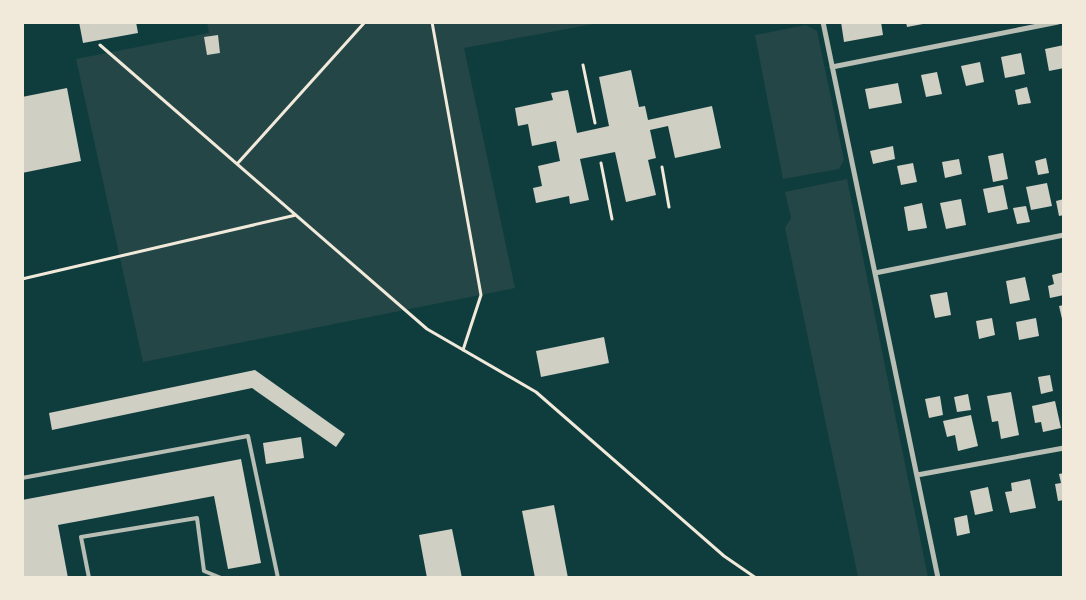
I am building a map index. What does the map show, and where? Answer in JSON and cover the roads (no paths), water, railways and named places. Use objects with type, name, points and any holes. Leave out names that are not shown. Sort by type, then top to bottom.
[{"type":"street","points":[[823,22],[938,578]]},
{"type":"street","points":[[832,67],[1058,22]]},
{"type":"street","points":[[875,273],[1064,235]]},
{"type":"street","points":[[917,476],[1064,448]]},
{"type":"lane","points":[[22,478],[248,436],[278,578]]},
{"type":"lane","points":[[89,578],[81,537],[196,518],[204,571],[221,578]]}]
